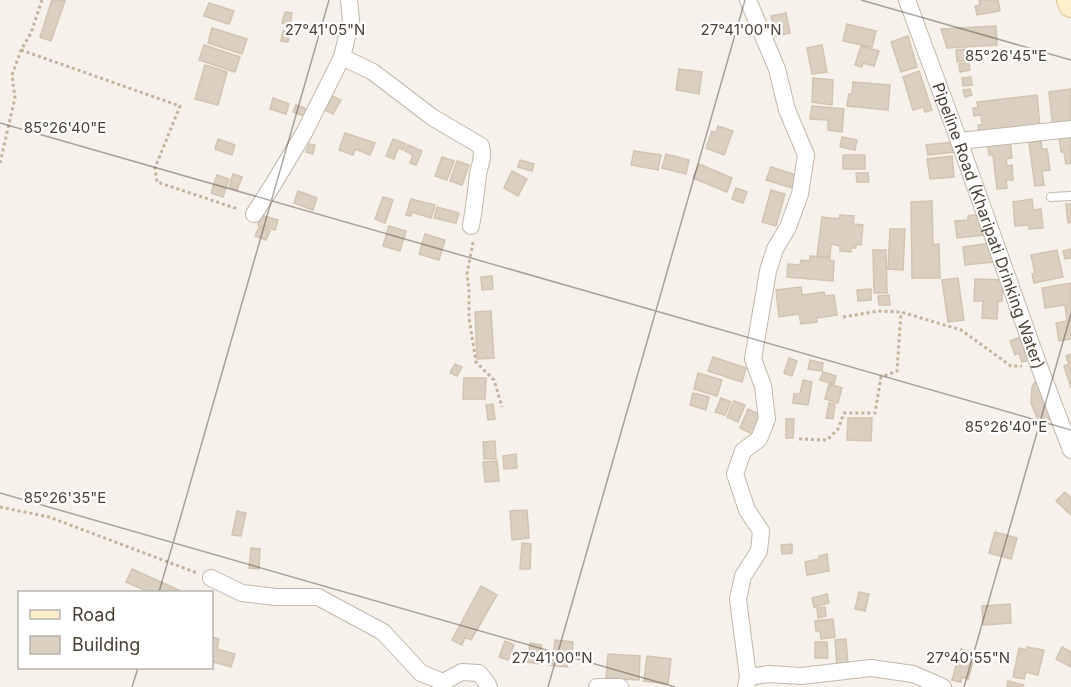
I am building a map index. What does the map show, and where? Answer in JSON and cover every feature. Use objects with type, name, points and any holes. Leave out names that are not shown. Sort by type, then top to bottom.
[{"type":"main road","points":[[1069,0],[1071,5]]},
{"type":"street","points":[[254,214],[304,133],[342,57],[351,20],[349,0]]},
{"type":"street","points":[[748,0],[777,69],[787,111],[806,155],[801,194],[788,227],[775,249],[768,271],[753,359],[763,386],[767,419],[759,439],[743,451],[735,474],[747,510],[761,531],[759,551],[743,576],[738,599],[747,682],[769,674],[801,676],[871,668],[913,674],[943,687]]},
{"type":"street","name":"Pipeline Road (Kharipati Drinking Water)","points":[[907,0],[1071,450]]},
{"type":"street","points":[[342,57],[374,72],[432,117],[482,146],[483,153],[478,172],[477,194],[471,226]]},
{"type":"street","points":[[959,141],[1071,129]]},
{"type":"street","points":[[211,578],[242,593],[276,597],[318,597],[382,632],[421,673],[443,682],[462,672],[479,673],[489,687]]},
{"type":"street","points":[[597,687],[621,687]]},
{"type":"lane","points":[[1051,197],[1071,196]]},
{"type":"path","points":[[0,163],[15,98],[12,75],[21,50],[31,33],[42,0]]},
{"type":"path","points":[[21,50],[180,106],[154,168],[157,182],[254,214]]},
{"type":"path","points":[[471,226],[474,235],[467,274],[469,318],[476,362],[494,380],[502,407]]},
{"type":"path","points":[[843,317],[878,311],[901,312],[961,330],[1011,366],[1039,366]]},
{"type":"path","points":[[799,439],[827,440],[838,429],[844,413],[875,413],[881,377],[897,371],[901,312]]},
{"type":"path","points":[[0,507],[49,517],[211,578]]},
{"type":"building","points":[[52,0],[65,1],[51,41],[40,37]]},
{"type":"building","points":[[979,0],[998,0],[1000,11],[977,15],[975,6],[980,5]]},
{"type":"building","points":[[209,3],[234,11],[229,24],[204,16]]},
{"type":"building","points":[[285,12],[292,13],[290,25],[282,23]]},
{"type":"building","points":[[786,13],[790,33],[776,36],[771,16]]},
{"type":"building","points":[[847,24],[876,31],[872,47],[843,41]]},
{"type":"building","points":[[996,26],[997,45],[947,48],[941,29]]},
{"type":"building","points":[[212,28],[247,39],[242,54],[208,43]]},
{"type":"building","points":[[283,31],[290,32],[288,42],[281,41]]},
{"type":"building","points":[[908,36],[917,67],[901,72],[891,42]]},
{"type":"building","points":[[204,45],[240,57],[235,72],[199,60]]},
{"type":"building","points":[[822,45],[827,72],[812,74],[807,48]]},
{"type":"building","points":[[861,46],[879,51],[874,66],[863,63],[862,67],[855,65]]},
{"type":"building","points":[[965,49],[966,61],[957,62],[956,50]]},
{"type":"building","points":[[969,63],[970,70],[960,72],[959,64]]},
{"type":"building","points":[[205,65],[227,72],[218,105],[195,99]]},
{"type":"building","points":[[679,69],[702,72],[699,94],[676,90]]},
{"type":"building","points":[[919,71],[932,110],[925,112],[923,107],[913,110],[903,77]]},
{"type":"building","points":[[971,77],[972,85],[963,86],[962,78]]},
{"type":"building","points":[[813,78],[833,80],[832,105],[812,102]]},
{"type":"building","points":[[853,82],[890,85],[888,110],[847,106],[849,94],[852,94]]},
{"type":"building","points":[[970,89],[972,95],[965,97],[963,90]]},
{"type":"building","points":[[1071,89],[1071,127],[1053,129],[1049,92]]},
{"type":"building","points":[[1037,95],[1040,128],[979,134],[978,125],[982,125],[981,115],[974,116],[973,108],[978,108],[977,102]]},
{"type":"building","points":[[332,96],[341,100],[333,114],[325,110]]},
{"type":"building","points":[[273,98],[289,104],[286,114],[270,109]]},
{"type":"building","points":[[296,105],[310,110],[307,117],[293,112]]},
{"type":"building","points":[[812,106],[844,109],[842,132],[828,130],[828,120],[810,119]]},
{"type":"building","points":[[718,126],[733,131],[724,155],[706,148],[712,131],[716,133]]},
{"type":"building","points":[[345,133],[375,143],[370,155],[355,149],[353,155],[339,150]]},
{"type":"building","points":[[1071,134],[1071,163],[1066,164],[1064,152],[1061,152],[1059,136]]},
{"type":"building","points":[[842,137],[857,140],[855,150],[840,147]]},
{"type":"building","points":[[218,139],[235,145],[232,155],[215,149]]},
{"type":"building","points":[[393,139],[406,144],[403,150],[398,148],[394,159],[386,156]]},
{"type":"building","points":[[1010,140],[1012,158],[1006,159],[1007,166],[1012,165],[1013,180],[1006,180],[1007,188],[997,189],[993,155],[989,155],[988,145]]},
{"type":"building","points":[[1041,141],[1042,149],[1047,149],[1050,170],[1042,171],[1044,185],[1035,186],[1029,143]]},
{"type":"building","points":[[954,142],[955,152],[928,155],[926,145]]},
{"type":"building","points":[[309,144],[315,145],[313,154],[306,152]]},
{"type":"building","points":[[408,145],[422,151],[416,165],[410,163],[413,155],[405,151]]},
{"type":"building","points":[[634,151],[661,155],[658,170],[631,165]]},
{"type":"building","points":[[666,154],[689,160],[686,174],[662,168]]},
{"type":"building","points":[[843,155],[865,155],[865,169],[843,169]]},
{"type":"building","points":[[952,156],[954,177],[930,179],[927,159]]},
{"type":"building","points":[[442,157],[454,161],[447,180],[435,176]]},
{"type":"building","points":[[520,160],[534,164],[532,171],[518,167]]},
{"type":"building","points":[[457,161],[469,165],[462,185],[450,181]]},
{"type":"building","points":[[699,164],[732,178],[727,192],[693,178]]},
{"type":"building","points":[[771,167],[796,175],[792,188],[766,180]]},
{"type":"building","points":[[512,171],[527,179],[518,196],[504,188]]},
{"type":"building","points":[[856,173],[868,173],[869,182],[857,182]]},
{"type":"building","points":[[233,174],[242,177],[237,190],[229,187]]},
{"type":"building","points":[[217,175],[229,179],[223,197],[211,193]]},
{"type":"building","points":[[736,188],[747,192],[743,203],[732,199]]},
{"type":"building","points":[[771,190],[785,194],[776,226],[762,222]]},
{"type":"building","points":[[298,191],[317,198],[313,210],[294,203]]},
{"type":"building","points":[[383,197],[393,200],[385,223],[375,219]]},
{"type":"building","points":[[411,199],[435,205],[431,218],[412,212],[411,216],[406,215]]},
{"type":"building","points":[[1032,199],[1033,210],[1041,209],[1043,228],[1029,229],[1029,225],[1015,226],[1013,202]]},
{"type":"building","points":[[932,201],[933,245],[939,244],[940,278],[912,278],[911,202]]},
{"type":"building","points":[[1066,204],[1071,204],[1071,222],[1068,223]]},
{"type":"building","points":[[437,207],[459,213],[456,223],[434,218]]},
{"type":"building","points":[[982,214],[984,235],[957,238],[955,221],[968,220],[968,216]]},
{"type":"building","points":[[261,215],[278,220],[275,230],[258,225]]},
{"type":"building","points":[[840,215],[854,216],[853,224],[863,225],[861,245],[856,244],[856,248],[851,248],[851,252],[840,251],[840,246],[831,244],[830,257],[817,256],[822,217],[839,219]]},
{"type":"building","points":[[389,226],[406,231],[400,251],[383,246]]},
{"type":"building","points":[[259,227],[270,231],[266,240],[255,236]]},
{"type":"building","points":[[890,229],[905,229],[903,270],[888,269]]},
{"type":"building","points":[[425,234],[445,240],[439,260],[419,254]]},
{"type":"building","points":[[990,243],[993,262],[965,265],[963,247]]},
{"type":"building","points":[[1071,249],[1071,258],[1065,259],[1063,251]]},
{"type":"building","points":[[873,250],[886,250],[887,293],[874,293]]},
{"type":"building","points":[[1057,250],[1063,277],[1034,283],[1032,274],[1035,273],[1031,255]]},
{"type":"building","points":[[810,256],[830,258],[830,261],[834,261],[833,281],[787,277],[788,264],[800,265],[801,260],[810,261]]},
{"type":"building","points":[[492,276],[493,289],[482,290],[481,277]]},
{"type":"building","points":[[958,278],[964,320],[948,322],[942,280]]},
{"type":"building","points":[[975,279],[1003,280],[1002,301],[998,301],[997,319],[982,318],[983,301],[974,301]]},
{"type":"building","points":[[1071,283],[1071,339],[1059,341],[1056,323],[1067,321],[1065,305],[1045,308],[1042,288]]},
{"type":"building","points":[[801,287],[802,295],[824,292],[825,296],[834,295],[837,315],[816,318],[817,322],[801,324],[799,314],[779,317],[776,290]]},
{"type":"building","points":[[871,289],[871,300],[858,301],[857,290]]},
{"type":"building","points":[[889,295],[890,305],[879,305],[878,296]]},
{"type":"building","points":[[491,311],[494,358],[477,359],[475,312]]},
{"type":"building","points":[[1021,337],[1030,360],[1022,362],[1019,353],[1015,355],[1010,341]]},
{"type":"building","points":[[1071,354],[1071,388],[1064,366],[1069,364],[1066,356]]},
{"type":"building","points":[[713,357],[746,368],[742,382],[708,371]]},
{"type":"building","points":[[789,358],[797,361],[792,376],[784,373]]},
{"type":"building","points":[[810,360],[823,363],[822,371],[808,369]]},
{"type":"building","points":[[455,364],[462,367],[457,376],[450,373]]},
{"type":"building","points":[[823,372],[836,376],[834,384],[820,380]]},
{"type":"building","points":[[698,373],[722,380],[717,396],[694,389]]},
{"type":"building","points":[[464,378],[486,378],[485,399],[463,399]]},
{"type":"building","points":[[1037,379],[1053,418],[1039,423],[1031,403],[1032,387]]},
{"type":"building","points":[[803,380],[812,382],[808,405],[793,403],[794,394],[800,394]]},
{"type":"building","points":[[829,384],[842,388],[838,403],[825,399]]},
{"type":"building","points":[[693,393],[709,397],[706,410],[690,405]]},
{"type":"building","points":[[721,398],[731,402],[725,415],[715,412]]},
{"type":"building","points":[[734,401],[745,405],[738,422],[727,417]]},
{"type":"building","points":[[829,403],[835,404],[833,419],[826,418]]},
{"type":"building","points":[[493,404],[495,419],[488,420],[486,405]]},
{"type":"building","points":[[748,409],[763,416],[754,435],[740,428]]},
{"type":"building","points":[[848,418],[872,418],[871,441],[847,440]]},
{"type":"building","points":[[786,419],[794,419],[793,438],[786,438]]},
{"type":"building","points":[[495,441],[496,459],[484,459],[483,442]]},
{"type":"building","points":[[516,454],[517,468],[504,469],[503,456]]},
{"type":"building","points":[[497,461],[499,481],[485,482],[483,462]]},
{"type":"building","points":[[1065,492],[1071,498],[1071,515],[1056,501]]},
{"type":"building","points":[[527,510],[529,538],[512,540],[510,511]]},
{"type":"building","points":[[237,511],[246,513],[241,536],[232,535]]},
{"type":"building","points":[[995,532],[1017,538],[1011,559],[989,553]]},
{"type":"building","points":[[522,543],[531,544],[530,569],[520,569]]},
{"type":"building","points":[[792,544],[792,553],[782,554],[781,545]]},
{"type":"building","points":[[251,548],[260,549],[259,569],[249,568]]},
{"type":"building","points":[[827,554],[829,571],[807,575],[805,562],[819,559],[819,556]]},
{"type":"building","points":[[132,569],[179,590],[147,591],[126,582]]},
{"type":"building","points":[[481,586],[497,595],[471,640],[465,637],[462,645],[452,640]]},
{"type":"building","points":[[859,592],[869,594],[865,611],[855,609]]},
{"type":"building","points":[[827,594],[829,603],[814,607],[812,598]]},
{"type":"building","points":[[1010,604],[1011,623],[983,625],[982,606]]},
{"type":"building","points":[[825,607],[826,616],[818,618],[817,608]]},
{"type":"building","points":[[833,619],[835,637],[821,639],[820,631],[816,631],[815,621]]},
{"type":"building","points":[[213,637],[219,639],[217,649],[235,654],[231,667],[214,662],[213,665]]},
{"type":"building","points":[[846,639],[848,665],[837,666],[835,640]]},
{"type":"building","points":[[555,640],[573,642],[572,656],[568,656],[567,667],[548,665],[549,654],[553,655]]},
{"type":"building","points":[[505,641],[514,645],[508,660],[499,657]]},
{"type":"building","points":[[815,642],[827,642],[828,658],[815,658]]},
{"type":"building","points":[[530,643],[542,645],[538,664],[527,662]]},
{"type":"building","points":[[1027,647],[1044,650],[1038,675],[1026,672],[1024,679],[1013,677],[1019,648],[1026,650]]},
{"type":"building","points":[[1062,647],[1071,652],[1071,667],[1056,659]]},
{"type":"building","points":[[961,649],[976,653],[968,679],[962,677],[961,682],[952,680]]},
{"type":"building","points":[[608,654],[640,656],[639,680],[606,678]]},
{"type":"building","points":[[647,656],[671,659],[668,684],[644,681]]},
{"type":"building","points":[[1008,681],[1024,685],[1023,687],[1007,687]]}]
